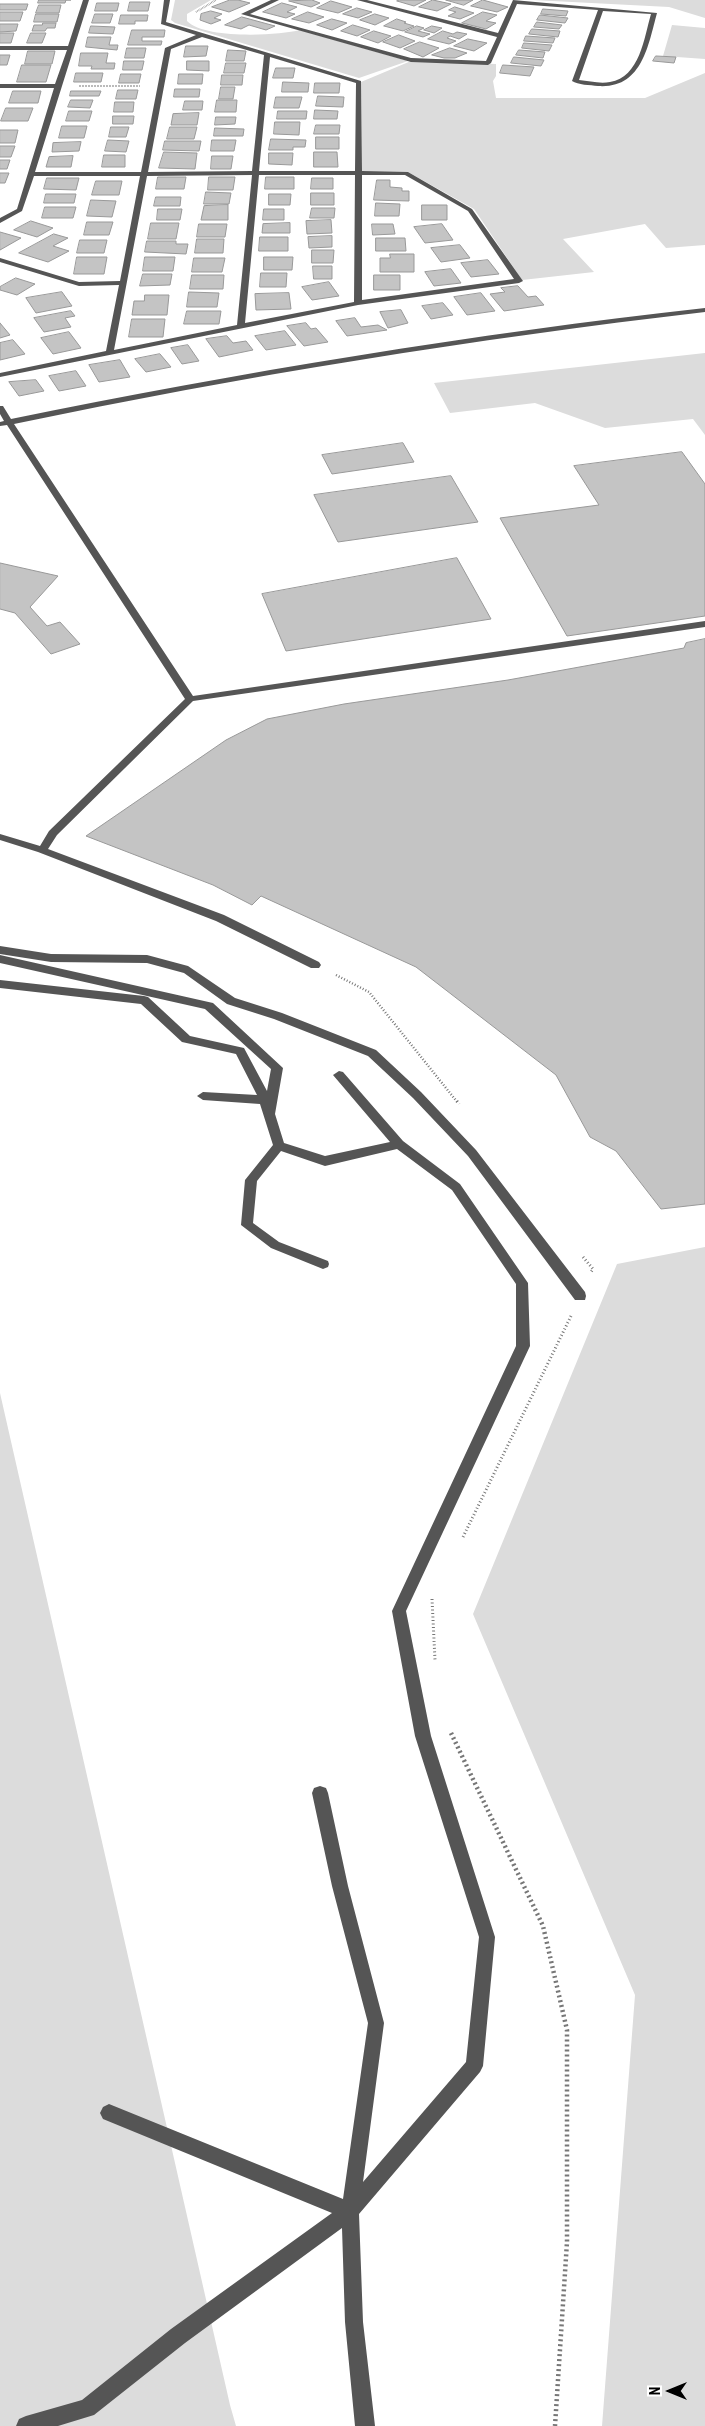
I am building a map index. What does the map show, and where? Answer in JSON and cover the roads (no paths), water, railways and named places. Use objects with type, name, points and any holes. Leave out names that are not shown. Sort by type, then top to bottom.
[{"type":"street","points":[[0,221],[20,210],[86,0]]},
{"type":"street","points":[[167,0],[163,23],[359,82],[358,303]]},
{"type":"street","points":[[276,0],[244,14],[411,60],[488,63],[516,1],[654,12],[636,69],[627,79],[612,84],[575,81],[601,9]]},
{"type":"street","points":[[360,0],[501,36]]},
{"type":"street","points":[[110,352],[168,48],[201,35]]},
{"type":"street","points":[[0,48],[70,48]]},
{"type":"street","points":[[241,325],[267,55]]},
{"type":"street","points":[[0,86],[58,86]]},
{"type":"street","points":[[0,374],[358,303],[518,281],[470,210],[406,173],[31,174]]},
{"type":"street","points":[[0,260],[79,284],[123,283]]},
{"type":"street","points":[[0,424],[289,367],[446,342],[705,310]]},
{"type":"street","points":[[0,408],[11,422],[190,699]]},
{"type":"street","points":[[42,850],[54,834],[190,699],[705,624]]},
{"type":"street","points":[[0,837],[42,850],[220,918],[315,965]]},
{"type":"street","points":[[0,950],[51,958],[147,959],[188,970],[231,1001],[278,1016],[372,1053],[418,1095],[472,1153],[580,1296]]},
{"type":"street","points":[[0,959],[209,1006],[278,1068],[269,1115]]},
{"type":"street","points":[[0,984],[144,1000],[186,1039],[240,1051],[264,1100],[280,1146]]},
{"type":"street","points":[[26,2426],[87,2408],[178,2336],[350,2211],[474,2066],[487,1936],[423,1736],[400,1611],[523,1346],[522,1283],[456,1187],[399,1144],[339,1075]]},
{"type":"street","points":[[203,1096],[264,1100]]},
{"type":"street","points":[[280,1146],[325,1160],[399,1144]]},
{"type":"street","points":[[280,1146],[251,1180],[247,1225],[274,1245],[324,1264]]},
{"type":"street","points":[[320,1793],[340,1886],[376,2023],[350,2211],[354,2322],[365,2426]]},
{"type":"street","points":[[108,2113],[350,2211]]}]
